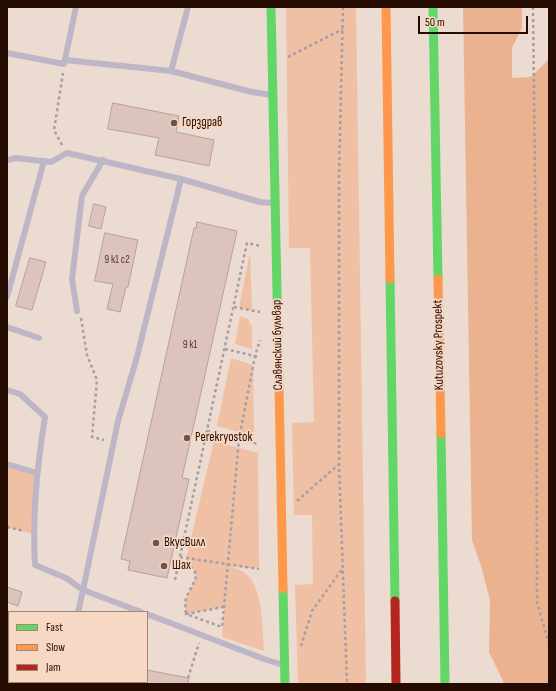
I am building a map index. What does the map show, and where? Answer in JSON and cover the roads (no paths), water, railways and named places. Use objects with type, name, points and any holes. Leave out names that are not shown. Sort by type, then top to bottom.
[{"type":"main road","name":"Славянский бульвар","points":[[271,7],[285,684]]},
{"type":"main road","points":[[386,7],[396,684]]},
{"type":"main road","name":"Kutuzovsky Prospekt","points":[[433,7],[445,684]]},
{"type":"lane","points":[[64,62],[76,7]]},
{"type":"lane","points":[[171,70],[188,7]]},
{"type":"lane","points":[[7,53],[64,62],[171,70],[252,92],[273,95]]},
{"type":"lane","points":[[7,160],[16,158],[51,162],[67,153],[182,179],[260,202],[275,204]]},
{"type":"lane","points":[[77,311],[72,279],[82,196],[103,160]]},
{"type":"lane","points":[[7,297],[44,161]]},
{"type":"lane","points":[[78,611],[114,442],[182,179]]},
{"type":"lane","points":[[7,327],[39,338]]},
{"type":"lane","points":[[7,390],[20,394],[44,417],[37,473],[33,534],[35,565],[66,578],[83,590],[138,611]]},
{"type":"lane","points":[[7,464],[37,473]]},
{"type":"lane","points":[[148,614],[264,660],[285,665]]},
{"type":"place","name":"Горздрав","points":[[174,123]]},
{"type":"place","name":"Perekryostok","points":[[187,438]]},
{"type":"place","name":"ВкусВилл","points":[[156,543]]},
{"type":"place","name":"Шах","points":[[164,566]]}]
